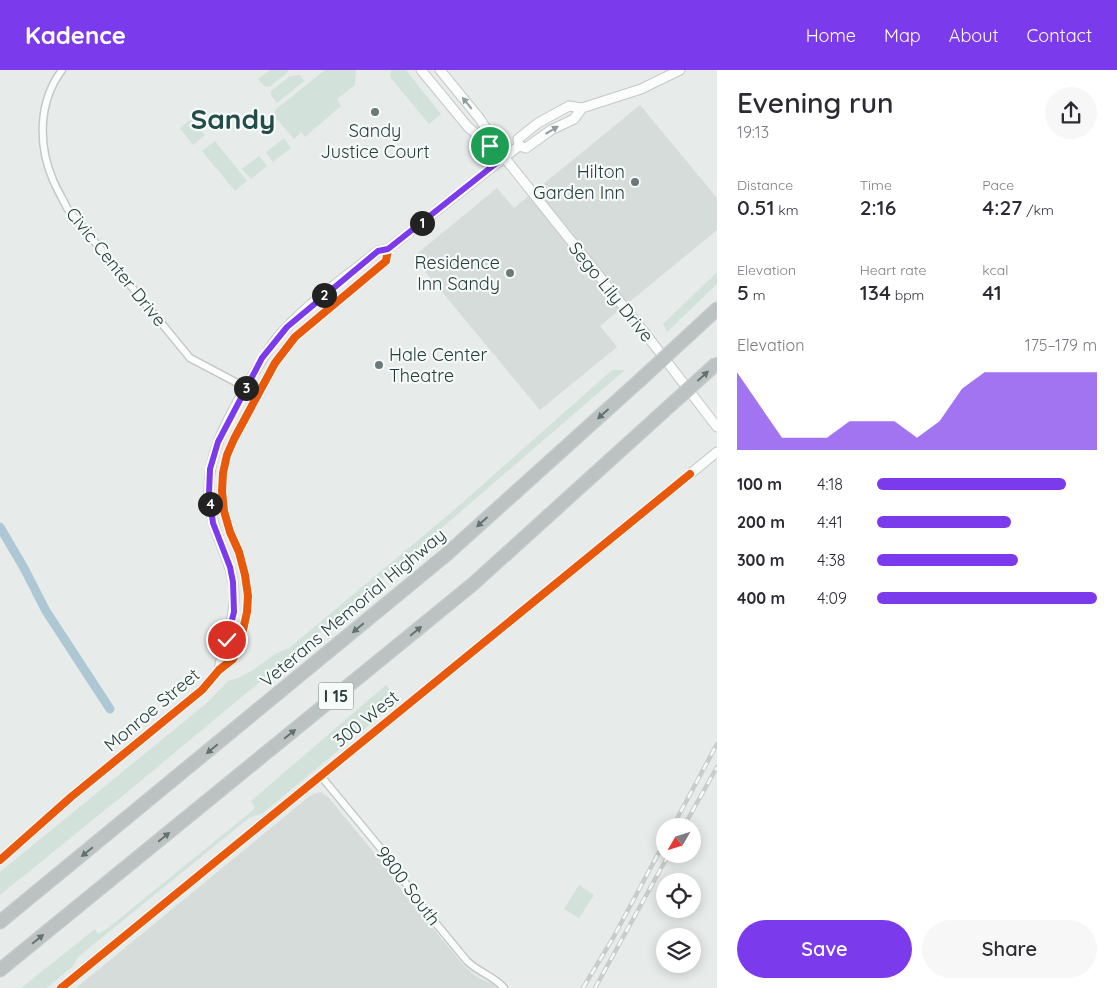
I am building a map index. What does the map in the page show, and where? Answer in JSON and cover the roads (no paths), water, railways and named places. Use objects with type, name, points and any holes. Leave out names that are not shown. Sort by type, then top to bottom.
[{"type":"highway","name":"Veterans Memorial Highway","points":[[0,922],[447,554],[717,309]]},
{"type":"highway","name":"I 15","points":[[0,970],[473,584],[717,363]]},
{"type":"street","name":"Civic Center Drive","points":[[62,70],[48,95],[43,120],[43,146],[53,180],[67,208],[190,358],[258,394]]},
{"type":"street","name":"Sego Lily Drive","points":[[421,70],[468,127],[504,157]]},
{"type":"street","name":"Sego Lily Drive","points":[[440,70],[480,119],[504,157],[648,337],[717,427]]},
{"type":"street","name":"Monroe Street","points":[[519,146],[518,138],[552,114],[569,106],[582,108],[641,89],[680,70]]},
{"type":"street","name":"Monroe Street","points":[[519,146],[526,148],[551,130],[574,119],[582,108]]},
{"type":"street","name":"Monroe Street","points":[[219,670],[222,652],[232,626],[234,597],[230,567],[213,523],[210,508],[209,482],[218,442],[262,358],[287,327],[378,251],[388,249],[519,146]]},
{"type":"street","name":"Monroe Street","points":[[0,860],[71,797],[202,690],[219,670],[233,659],[240,644],[247,612],[248,596],[239,552],[230,532],[224,511],[222,491],[223,473],[227,456],[258,394],[276,363],[295,337],[386,261],[388,249]]},
{"type":"street","name":"300 West","points":[[61,988],[717,452]]},
{"type":"street","name":"9800 South","points":[[320,775],[387,856],[420,904],[467,961],[504,988]]},
{"type":"waterway","points":[[0,527],[46,611],[110,709]]},
{"type":"railway","points":[[677,818],[717,744]]},
{"type":"railway","points":[[688,818],[717,767]]},
{"type":"railway","points":[[583,988],[613,938],[656,858]]},
{"type":"railway","points":[[595,988],[664,863]]},
{"type":"place","name":"Sandy Justice Court","points":[[375,112]]},
{"type":"place","name":"Hilton Garden Inn","points":[[635,182]]},
{"type":"place","name":"Residence Inn Sandy","points":[[510,273]]},
{"type":"place","name":"Hale Center Theatre","points":[[379,365]]},
{"type":"district","name":"Sandy","points":[[233,119]]}]
